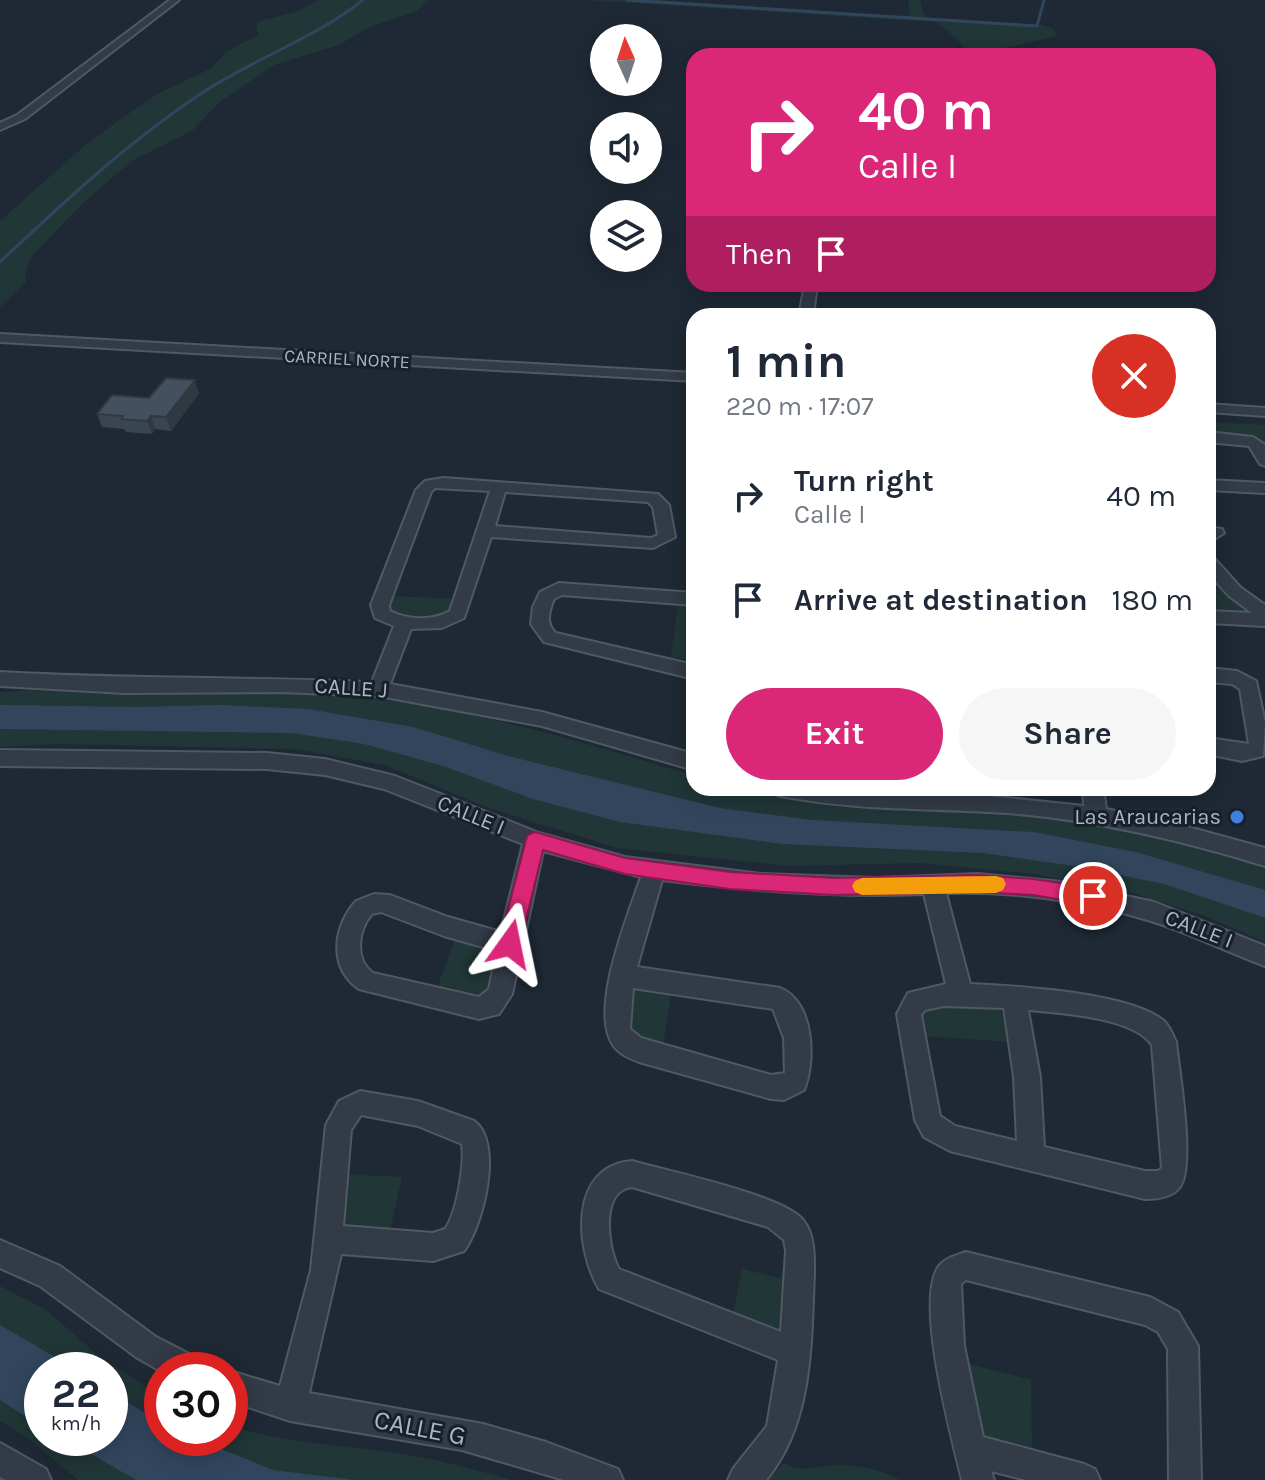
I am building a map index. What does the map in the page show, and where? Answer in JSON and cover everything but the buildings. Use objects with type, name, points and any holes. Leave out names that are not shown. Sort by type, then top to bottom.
[{"type":"street","points":[[0,127],[29,111],[175,0]]},
{"type":"street","name":"CARRIEL NORTE","points":[[0,338],[686,377]]},
{"type":"street","points":[[1216,409],[1265,412]]},
{"type":"street","points":[[1216,438],[1253,442],[1259,447],[1265,461]]},
{"type":"street","points":[[486,531],[657,544],[667,537],[661,505],[652,497],[439,482],[424,490],[379,608],[387,618],[437,623],[458,614],[499,487]]},
{"type":"street","points":[[1216,485],[1265,488]]},
{"type":"street","points":[[1216,571],[1235,592],[1265,614]]},
{"type":"street","points":[[686,598],[559,589],[546,596],[539,623],[542,632],[550,638],[686,670]]},
{"type":"street","points":[[1216,617],[1265,620]]},
{"type":"street","points":[[379,689],[405,621]]},
{"type":"street","points":[[1216,676],[1256,682],[1252,692],[1258,748],[1247,754],[1216,748]]},
{"type":"street","name":"CALLE J","points":[[0,679],[125,686],[280,685],[379,689],[516,713],[686,759]]},
{"type":"street","name":"CALLE I","points":[[0,758],[267,761],[325,767],[388,782],[535,840],[594,859],[654,871],[793,885],[1005,885],[1093,896],[1185,922],[1265,956]]},
{"type":"street","points":[[877,796],[1004,804],[1096,816],[1190,836],[1265,857]]},
{"type":"street","points":[[1094,796],[1096,816]]},
{"type":"street","points":[[510,944],[441,925],[379,902],[366,905],[355,916],[349,963],[353,973],[367,982],[485,1008],[500,994],[535,840]]},
{"type":"street","points":[[624,976],[780,999],[789,1007],[793,1018],[799,1069],[795,1081],[778,1088],[633,1047],[622,1039],[616,1025],[624,976],[654,871]]},
{"type":"street","points":[[932,884],[961,994]]},
{"type":"street","points":[[961,994],[1014,997],[1089,1008],[1143,1022],[1160,1035],[1164,1049],[1175,1168],[1165,1184],[1145,1185],[950,1138],[933,1128],[928,1120],[909,1019],[910,1009],[922,998],[961,994]]},
{"type":"street","points":[[1014,997],[1027,1077],[1031,1157]]},
{"type":"street","points":[[290,1406],[319,1302],[331,1239],[339,1122],[348,1109],[371,1102],[457,1125],[473,1136],[476,1156],[465,1221],[454,1241],[433,1247],[331,1239]]},
{"type":"street","points":[[744,1480],[780,1432],[789,1404],[793,1351],[800,1248],[798,1237],[786,1222],[771,1214],[632,1174],[618,1174],[606,1182],[600,1196],[596,1255],[609,1279],[793,1351]]},
{"type":"street","points":[[0,1254],[50,1276],[155,1352]]},
{"type":"street","points":[[978,1480],[954,1374],[945,1294],[952,1272],[966,1266],[1150,1312],[1168,1322],[1183,1346],[1185,1480]]},
{"type":"street","name":"CALLE G","points":[[248,1392],[290,1406],[443,1430],[517,1449],[607,1480]]},
{"type":"street","points":[[970,1449],[1084,1480]]},
{"type":"street","points":[[0,1459],[35,1480]]},
{"type":"green space","points":[[318,0],[429,0],[417,11],[370,27],[339,45],[276,64],[221,101],[193,130],[133,160],[83,203],[31,257],[25,273],[26,282],[0,307],[0,221],[83,147],[118,121],[157,94],[210,69],[227,51],[259,35],[256,26],[259,21],[296,12]]},
{"type":"green space","points":[[585,0],[653,0],[897,16],[910,15],[908,0],[920,0],[924,15],[929,18],[1042,25],[1054,29],[1057,36],[1005,48],[963,48],[934,22]]},
{"type":"green space","points":[[1216,422],[1265,425],[1265,444],[1254,438],[1216,436]]},
{"type":"green space","points":[[1216,587],[1247,608],[1247,614],[1216,612]]},
{"type":"green space","points":[[393,596],[457,599],[452,610],[445,615],[420,617],[389,609]]},
{"type":"green space","points":[[678,602],[686,604],[686,660],[671,657]]},
{"type":"green space","points":[[0,692],[291,692],[374,699],[421,705],[513,724],[686,774],[686,796],[766,796],[851,808],[1026,816],[1130,832],[1265,868],[1265,942],[1205,916],[1122,890],[1034,874],[920,863],[788,866],[617,848],[489,808],[384,765],[295,749],[56,744],[0,747]]},
{"type":"green space","points":[[456,937],[502,951],[494,987],[482,995],[438,985]]},
{"type":"green space","points":[[637,986],[672,990],[663,1046],[632,1036],[628,1017]]},
{"type":"green space","points":[[933,1006],[999,1006],[1010,1042],[923,1036],[922,1012]]},
{"type":"green space","points":[[342,1174],[402,1177],[390,1231],[346,1228],[339,1223]]},
{"type":"green space","points":[[791,1252],[782,1332],[776,1335],[732,1318],[742,1269],[780,1278]]},
{"type":"green space","points":[[0,1286],[45,1309],[94,1352],[24,1352],[24,1436],[0,1421]]},
{"type":"green space","points":[[962,1362],[1031,1380],[1032,1450],[980,1436]]},
{"type":"green space","points":[[128,1375],[144,1385],[144,1456],[248,1456],[248,1431],[416,1456],[512,1480],[78,1480],[49,1456],[128,1456]]},
{"type":"green space","points":[[784,1463],[805,1468],[854,1466],[900,1480],[768,1480]]},
{"type":"water","points":[[0,705],[220,705],[308,709],[413,727],[508,756],[720,808],[812,820],[1033,832],[1136,852],[1265,890],[1265,918],[1164,884],[1074,866],[983,853],[783,844],[620,822],[533,799],[443,766],[364,744],[291,733],[0,729]]},
{"type":"water","points":[[0,1325],[46,1352],[24,1352],[24,1415],[0,1400]]},
{"type":"water","points":[[128,1402],[144,1413],[144,1456],[238,1456],[273,1470],[354,1480],[136,1480],[94,1456],[128,1456]]},
{"type":"waterway","points":[[0,262],[99,172],[177,110],[224,79],[325,26],[363,0]]},
{"type":"waterway","points":[[627,0],[1037,26],[1044,0]]},
{"type":"slow traffic","points":[[862,886],[996,884]]},
{"type":"place","name":"Las Araucarias","points":[[1237,817]]},
{"type":"route","points":[[510,944],[535,840],[625,866],[730,881],[875,887],[978,883],[1093,896]]}]
